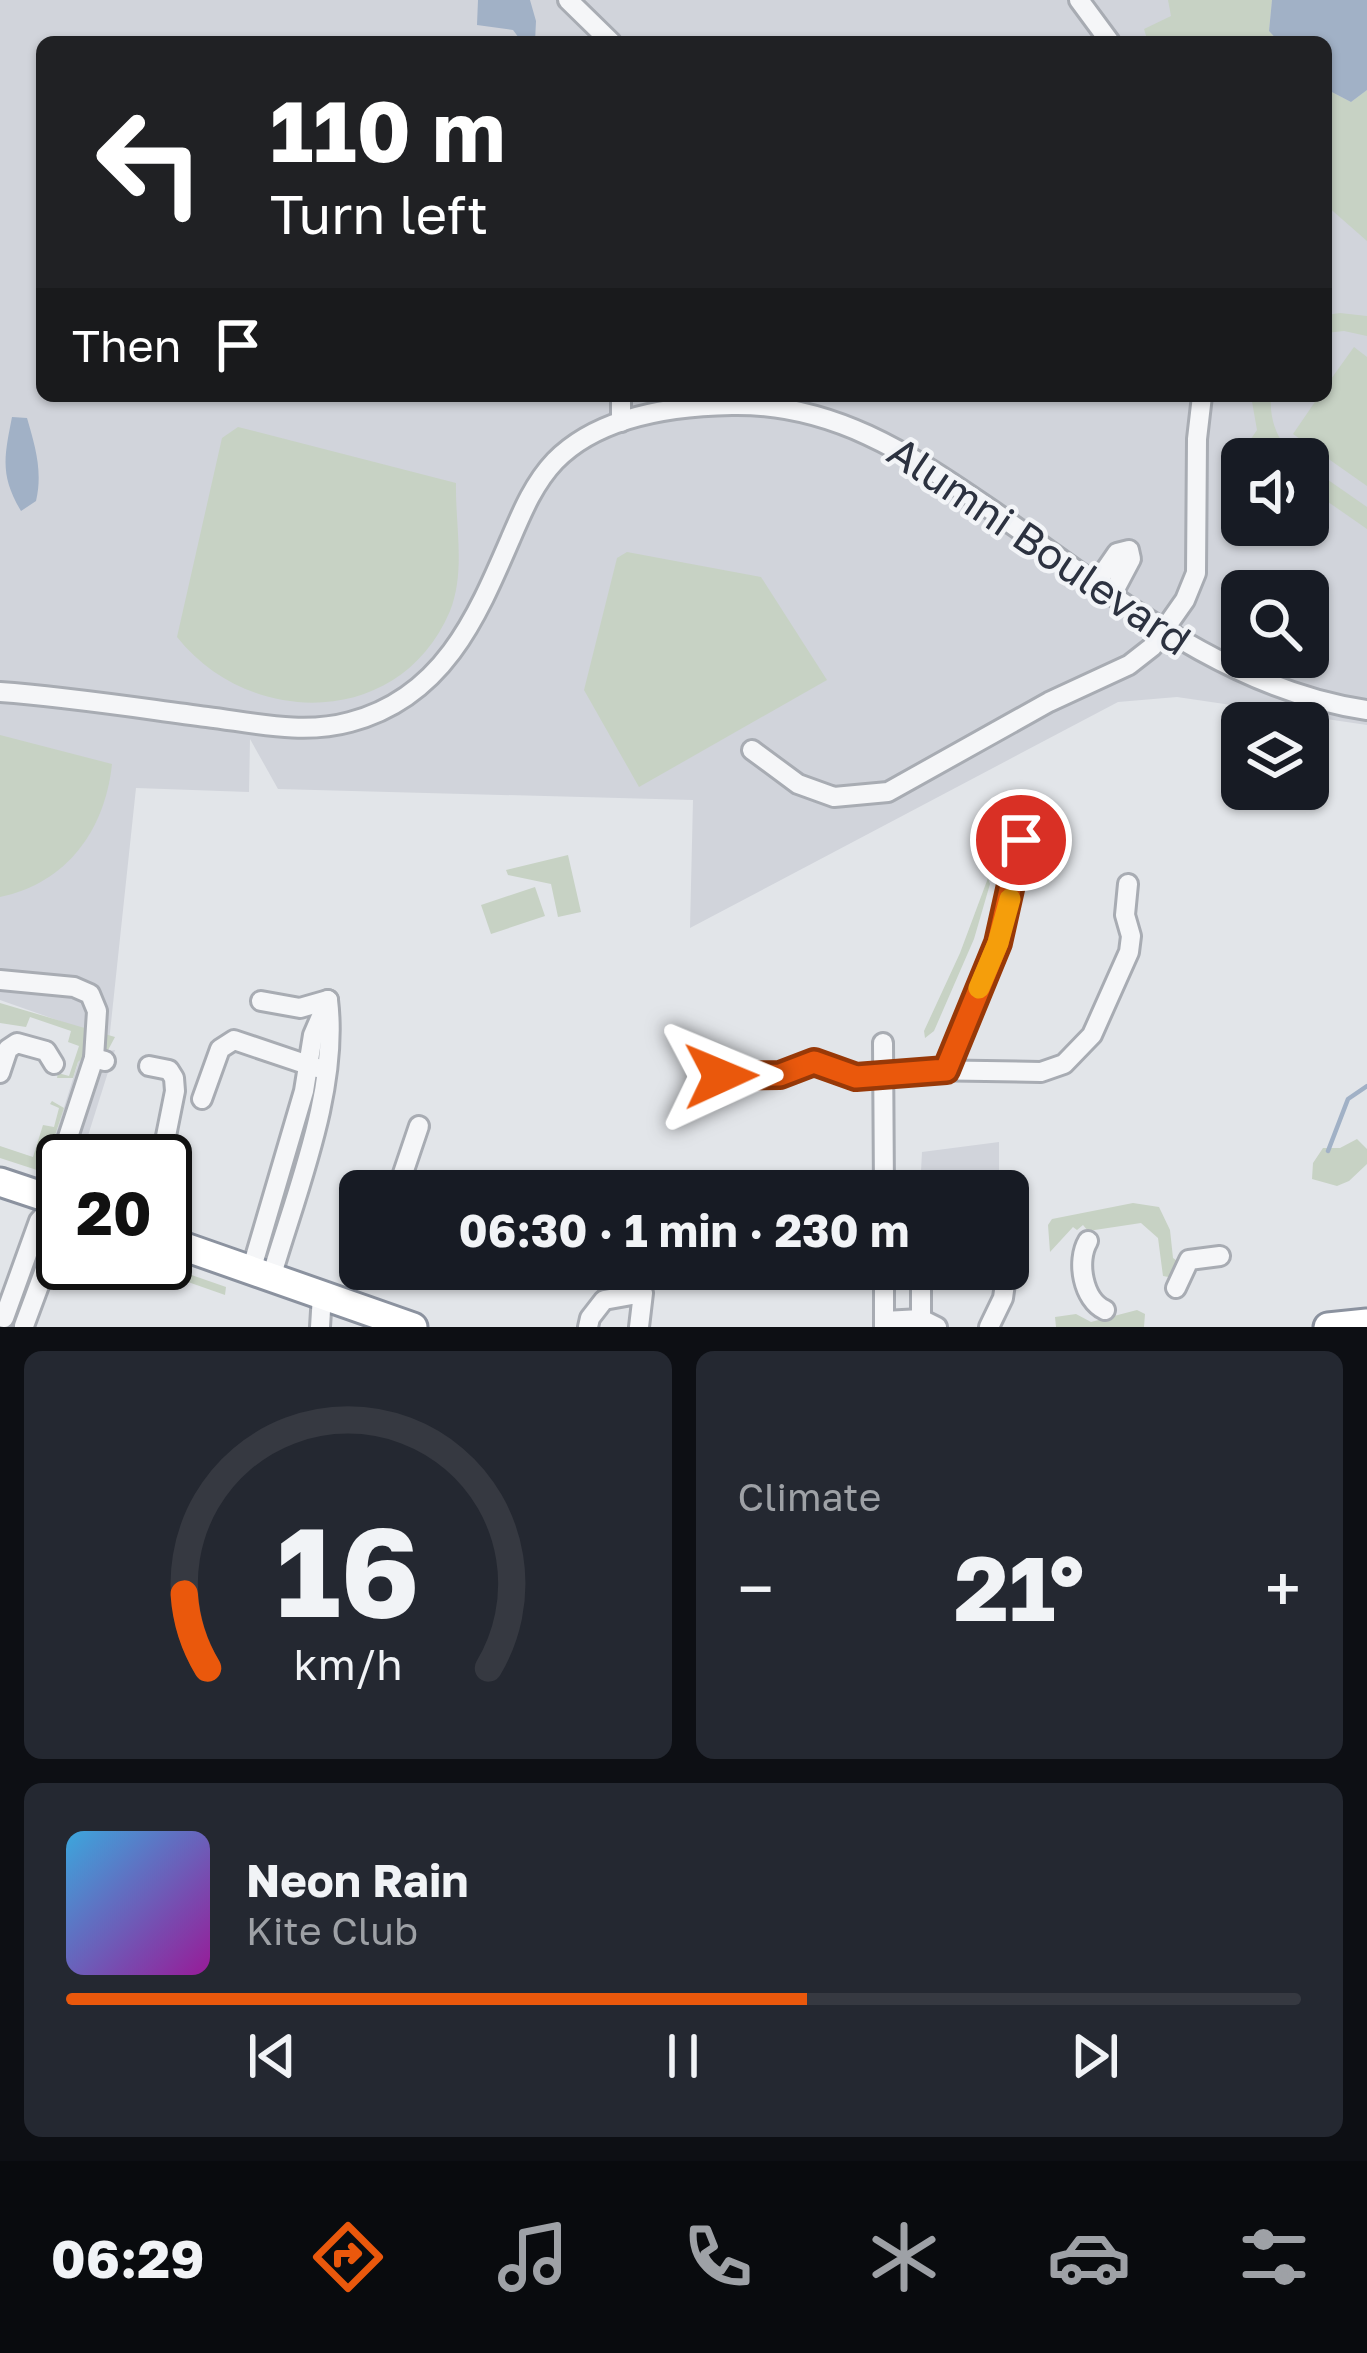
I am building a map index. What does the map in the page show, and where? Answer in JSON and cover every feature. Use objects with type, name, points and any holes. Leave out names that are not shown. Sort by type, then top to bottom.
[{"type":"highway","points":[[0,1183],[36,1195]]},
{"type":"highway","points":[[192,1250],[413,1327]]},
{"type":"highway","points":[[1328,1327],[1367,1323]]},
{"type":"street","points":[[568,0],[605,36]]},
{"type":"street","points":[[1078,0],[1105,36]]},
{"type":"street","points":[[621,402],[621,422]]},
{"type":"street","points":[[752,750],[798,784],[834,797],[888,792],[1049,702],[1129,665],[1167,628],[1196,573],[1201,402]]},
{"type":"street","name":"Alumni Boulevard","points":[[0,692],[301,729],[332,727],[375,714],[421,687],[453,653],[546,472],[587,436],[621,422],[728,404],[784,408],[849,424],[922,462],[1206,655],[1250,676],[1367,710]]},
{"type":"street","points":[[946,1070],[998,943],[1021,840]]},
{"type":"street","points":[[721,1076],[776,1082],[814,1062],[856,1077],[946,1070],[1041,1072],[1076,1056],[1092,1035],[1129,952],[1128,884]]},
{"type":"street","points":[[0,980],[74,987],[90,994],[98,1012],[99,1059],[75,1095],[75,1134]]},
{"type":"street","points":[[261,1001],[300,1008],[328,1000],[313,1035],[319,1068],[261,1275]]},
{"type":"street","points":[[202,1099],[220,1049],[234,1040],[319,1068]]},
{"type":"street","points":[[0,1073],[8,1049],[17,1043],[46,1051],[54,1064]]},
{"type":"street","points":[[884,1043],[884,1170]]},
{"type":"street","points":[[149,1066],[169,1070],[176,1084],[166,1134]]},
{"type":"street","points":[[404,1170],[419,1126]]},
{"type":"street","points":[[36,1229],[2,1317],[26,1326],[39,1290]]},
{"type":"street","points":[[1088,1240],[1081,1257],[1089,1295],[1105,1310]]},
{"type":"street","points":[[1176,1288],[1189,1260],[1220,1256]]},
{"type":"street","points":[[884,1290],[884,1324],[929,1323],[924,1290]]},
{"type":"street","points":[[988,1327],[1004,1290]]},
{"type":"street","points":[[588,1327],[604,1300],[643,1293],[639,1327]]},
{"type":"street","points":[[320,1327],[322,1295]]},
{"type":"shaded area","points":[[0,0],[1367,0],[1367,725],[1329,719],[1329,702],[1221,703],[1177,697],[1118,702],[690,928],[693,800],[278,789],[250,739],[249,792],[136,788],[108,1051],[115,1050],[89,1134],[56,1134],[88,1031],[0,1000]]},
{"type":"shaded area","points":[[999,1142],[999,1170],[921,1170],[922,1152]]},
{"type":"green space","points":[[1168,0],[1272,0],[1269,31],[1274,36],[1146,36],[1144,29],[1171,16]]},
{"type":"green space","points":[[1367,90],[1367,241],[1332,210],[1332,92],[1351,102]]},
{"type":"green space","points":[[1332,314],[1367,316],[1367,336],[1332,332]]},
{"type":"green space","points":[[1354,347],[1367,357],[1367,486],[1329,459],[1329,438],[1293,434],[1315,402],[1332,402],[1332,378]]},
{"type":"green space","points":[[1252,402],[1271,402],[1280,438],[1252,438],[1257,430]]},
{"type":"green space","points":[[238,427],[456,483],[459,564],[455,596],[427,649],[397,677],[361,695],[322,702],[283,700],[244,688],[208,667],[177,637],[222,438]]},
{"type":"green space","points":[[1329,481],[1367,507],[1367,529],[1329,503]]},
{"type":"green space","points":[[627,552],[761,577],[827,680],[639,787],[584,690],[617,558]]},
{"type":"green space","points":[[0,735],[112,764],[101,811],[78,850],[45,880],[0,897]]},
{"type":"green space","points":[[568,855],[581,912],[558,917],[551,884],[508,875],[506,870]]},
{"type":"green space","points":[[988,878],[974,939],[934,1031],[925,1038],[924,1031]]},
{"type":"green space","points":[[535,887],[545,916],[491,934],[481,905]]},
{"type":"green space","points":[[0,1003],[115,1037],[107,1052],[92,1048],[78,1062],[73,1078],[57,1078],[58,1073],[69,1076],[79,1046],[68,1042],[71,1031],[30,1017],[26,1027],[0,1023]]},
{"type":"green space","points":[[50,1104],[64,1108],[55,1134],[40,1134],[43,1125],[54,1127],[59,1108]]},
{"type":"green space","points":[[1357,1139],[1367,1149],[1367,1164],[1349,1181],[1337,1186],[1312,1179],[1313,1163],[1323,1148],[1340,1148]]},
{"type":"green space","points":[[0,1146],[33,1157],[36,1147],[36,1170],[0,1158]]},
{"type":"green space","points":[[1133,1203],[1159,1207],[1170,1230],[1173,1258],[1184,1266],[1174,1278],[1163,1276],[1158,1238],[1141,1223],[1088,1231],[1083,1225],[1077,1230],[1073,1227],[1050,1252],[1048,1225],[1052,1219]]},
{"type":"green space","points":[[192,1275],[226,1287],[225,1295],[192,1283]]},
{"type":"green space","points":[[1137,1310],[1145,1314],[1144,1327],[1056,1327],[1055,1317],[1076,1314],[1091,1322]]},
{"type":"water","points":[[478,0],[530,0],[535,36],[518,36],[513,30],[477,25]]},
{"type":"water","points":[[1272,0],[1367,0],[1367,90],[1351,102],[1332,92],[1332,36],[1274,36],[1269,31]]},
{"type":"water","points":[[12,417],[27,418],[38,469],[36,501],[21,511],[6,466]]},
{"type":"waterway","points":[[1328,1151],[1348,1099],[1367,1086]]},
{"type":"slow traffic","points":[[979,988],[1010,899]]},
{"type":"route","points":[[721,1076],[780,1075],[814,1062],[856,1077],[946,1070],[998,943],[1021,840]]}]
